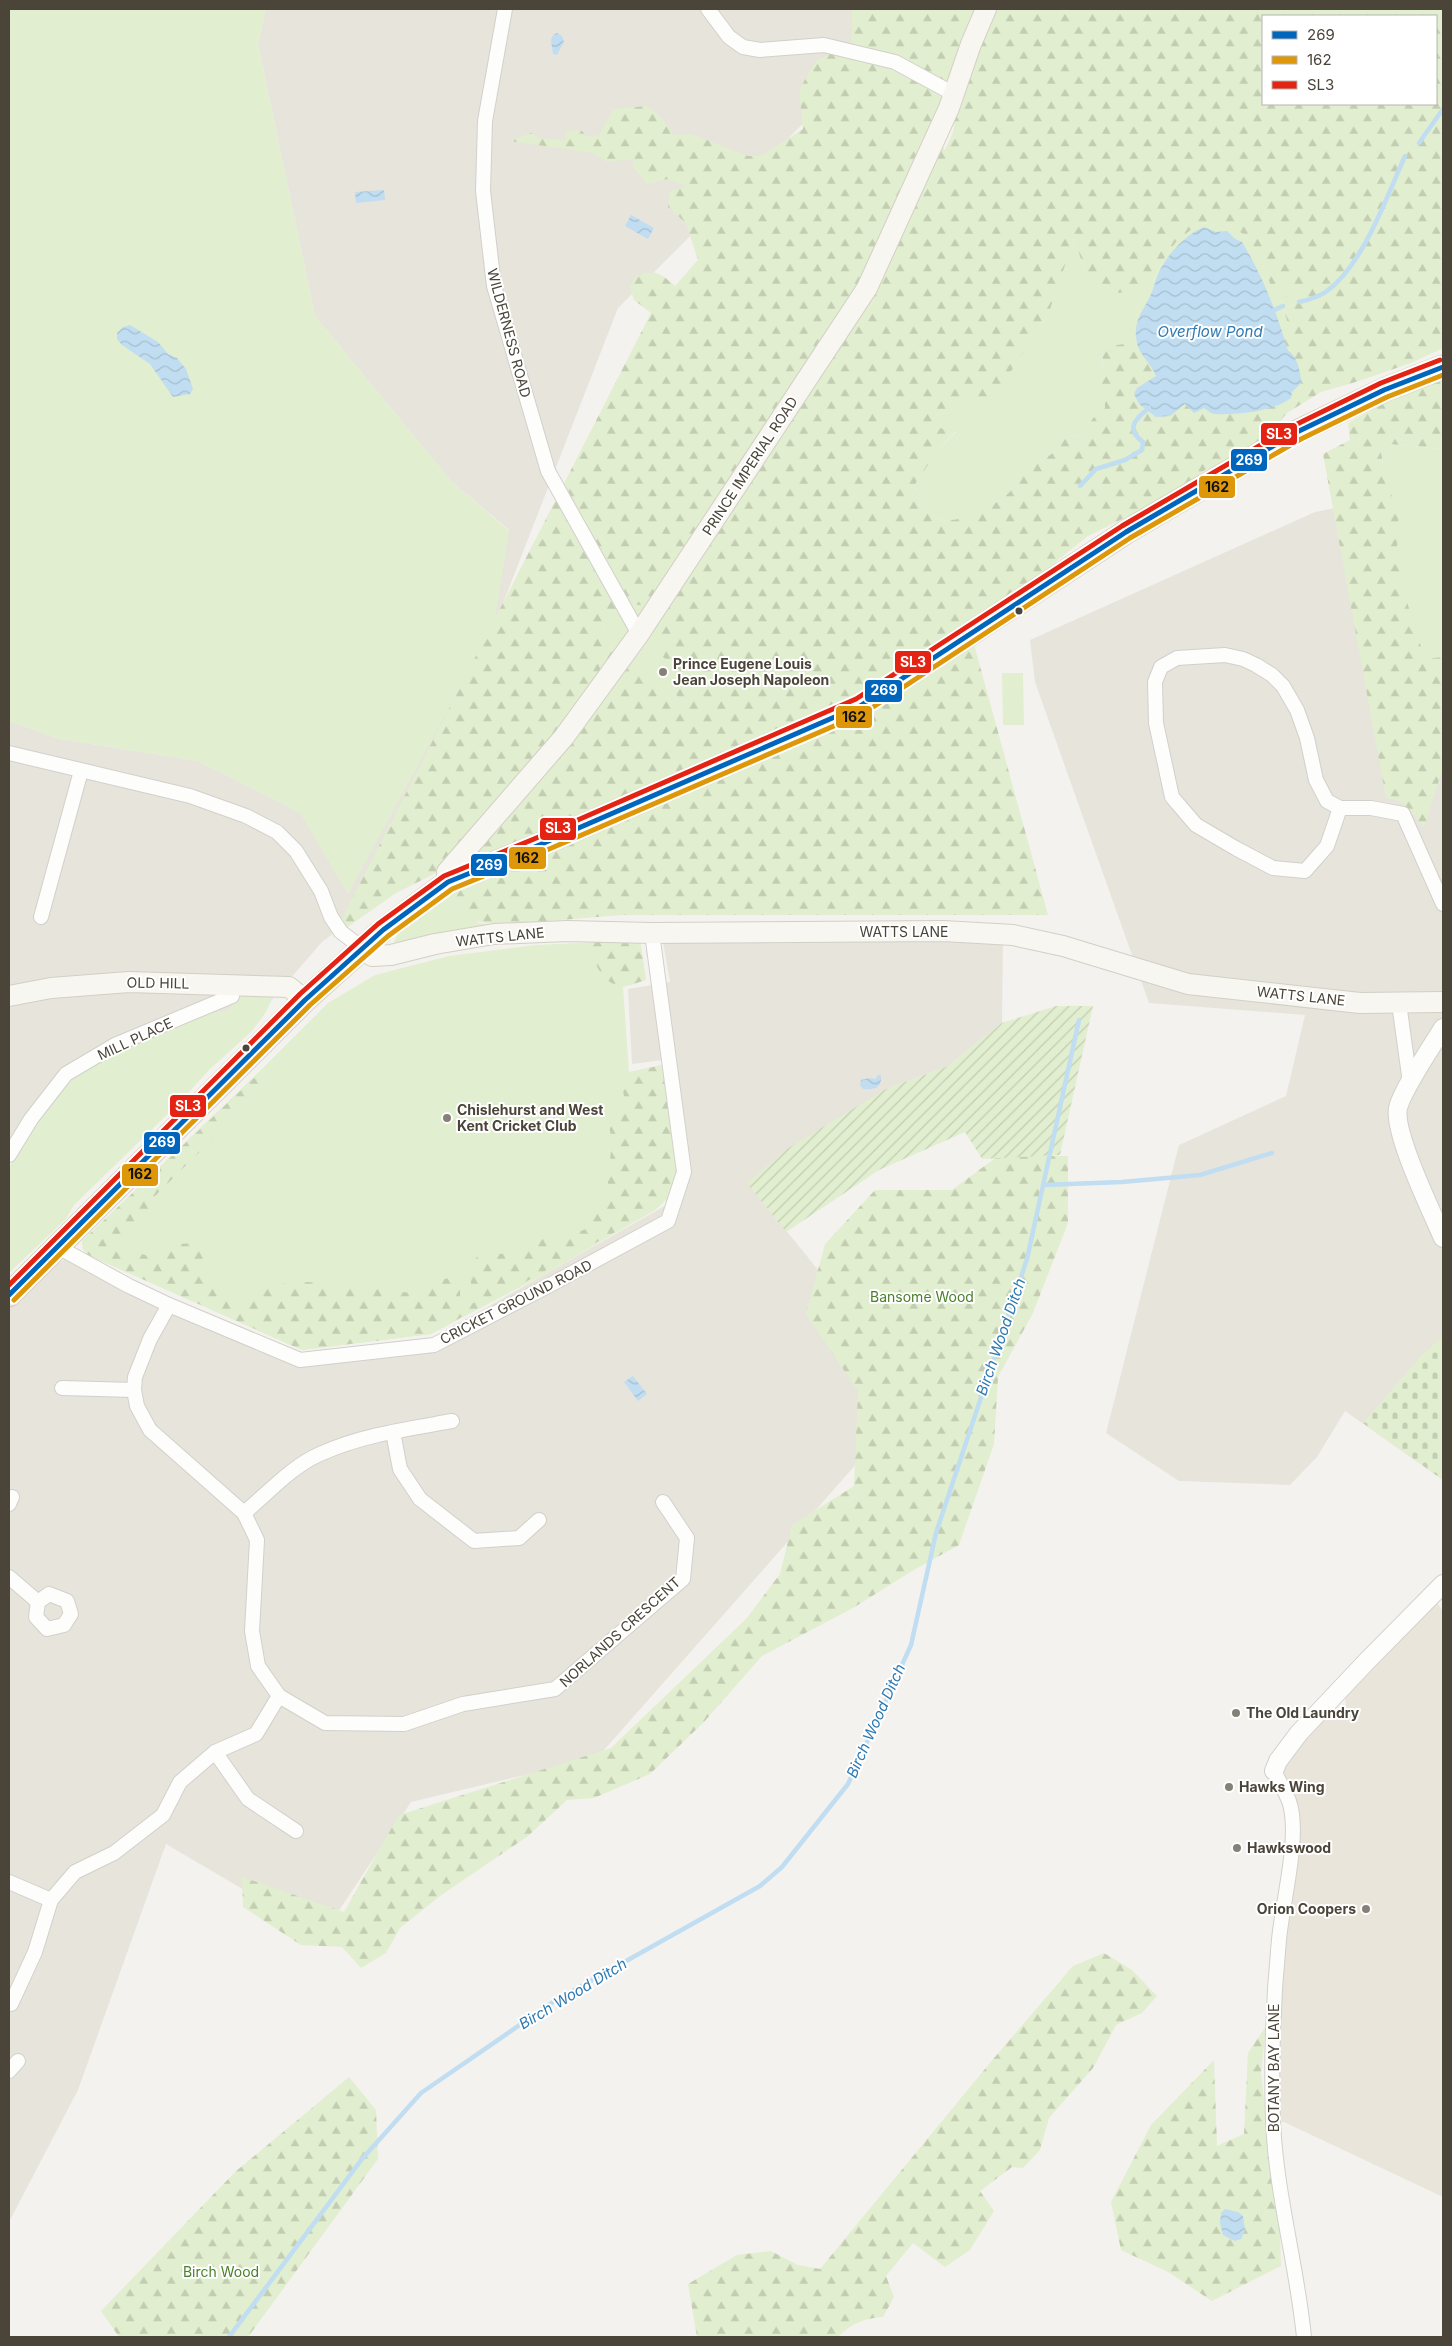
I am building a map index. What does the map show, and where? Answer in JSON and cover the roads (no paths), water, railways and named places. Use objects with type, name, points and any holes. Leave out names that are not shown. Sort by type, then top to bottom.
[{"type":"main road","name":"PRINCE IMPERIAL ROAD","points":[[448,882],[447,872],[564,737],[639,634],[867,288],[954,94],[986,9]]},
{"type":"main road","points":[[9,1294],[304,1000],[383,930],[448,882],[537,846],[860,706],[1143,522],[1306,428],[1384,390],[1443,367]]},
{"type":"main road","name":"WATTS LANE","points":[[362,948],[372,956],[390,955],[435,944],[494,934],[567,930],[652,934],[943,931],[1013,935],[1063,946],[1188,984],[1360,1003],[1443,1002]]},
{"type":"main road","name":"OLD HILL","points":[[9,996],[51,988],[129,982],[289,987],[304,1000]]},
{"type":"street","name":"WILDERNESS ROAD","points":[[505,9],[485,121],[483,192],[494,286],[548,471],[639,634]]},
{"type":"street","points":[[708,9],[729,37],[743,47],[760,50],[824,45],[833,47],[895,62],[954,94]]},
{"type":"street","points":[[1340,808],[1327,846],[1305,871],[1273,868],[1196,826],[1172,797],[1156,723],[1154,682],[1161,668],[1177,658],[1226,655],[1243,659],[1272,675],[1283,686],[1297,710],[1307,738],[1316,780],[1327,801],[1340,808],[1371,808],[1403,814],[1443,904]]},
{"type":"street","points":[[9,753],[190,796],[246,816],[276,832],[296,851],[321,891],[332,917],[341,932],[362,948]]},
{"type":"street","points":[[41,917],[81,771]]},
{"type":"street","name":"CRICKET GROUND ROAD","points":[[58,1247],[169,1305],[300,1360],[434,1345],[668,1221],[684,1172],[652,934]]},
{"type":"street","name":"MILL PLACE","points":[[9,1155],[32,1119],[66,1074],[115,1045],[232,996],[234,986]]},
{"type":"street","points":[[1399,1003],[1410,1083]]},
{"type":"street","points":[[1443,1028],[1398,1107],[1398,1120],[1407,1150],[1443,1238]]},
{"type":"street","name":"NORLANDS CRESCENT","points":[[169,1305],[143,1355],[135,1377],[134,1390],[137,1406],[150,1430],[244,1513],[257,1540],[252,1631],[258,1666],[278,1696],[325,1722],[404,1724],[463,1704],[555,1689],[683,1579],[687,1538],[663,1502]]},
{"type":"street","points":[[62,1388],[134,1390]]},
{"type":"street","points":[[244,1513],[288,1475],[319,1454],[365,1438],[452,1421]]},
{"type":"street","points":[[393,1432],[400,1469],[420,1499],[474,1541],[519,1538],[539,1520]]},
{"type":"street","points":[[9,1577],[38,1602]]},
{"type":"street","points":[[1274,1770],[1278,1761],[1299,1733],[1373,1654],[1443,1584]]},
{"type":"street","points":[[11,2004],[35,1952],[51,1900],[75,1872],[114,1852],[163,1815],[180,1782],[215,1752],[256,1734],[278,1696]]},
{"type":"street","points":[[215,1752],[248,1799],[296,1831]]},
{"type":"street","name":"BOTANY BAY LANE","points":[[1274,1770],[1289,1803],[1293,1837],[1279,1940],[1272,2033],[1273,2121],[1285,2222],[1300,2295],[1304,2337]]},
{"type":"street","points":[[9,1882],[51,1900]]},
{"type":"water","points":[[557,33],[562,36],[564,41],[557,55],[553,54],[551,40],[553,35]]},
{"type":"water","points":[[384,190],[385,200],[356,203],[355,192]]},
{"type":"water","points":[[631,215],[654,228],[648,239],[625,226]]},
{"type":"water","name":"Overflow Pond","points":[[1204,227],[1216,232],[1227,231],[1235,239],[1242,242],[1268,293],[1288,350],[1296,360],[1301,383],[1292,392],[1291,398],[1274,407],[1243,413],[1214,414],[1204,408],[1194,413],[1185,404],[1170,416],[1156,417],[1139,404],[1134,394],[1137,388],[1156,376],[1138,347],[1136,335],[1137,322],[1168,257],[1190,235]]},
{"type":"water","points":[[130,325],[158,342],[168,354],[177,358],[186,369],[193,389],[190,394],[173,397],[150,364],[122,345],[117,339],[117,333],[123,327]]},
{"type":"water","points":[[878,1075],[881,1075],[881,1079],[877,1087],[863,1089],[860,1085],[861,1080],[875,1079]]},
{"type":"water","points":[[633,1376],[647,1394],[638,1401],[624,1382]]},
{"type":"water","points":[[1225,2209],[1238,2212],[1243,2216],[1245,2230],[1241,2239],[1235,2241],[1223,2235],[1220,2223],[1221,2213]]},
{"type":"waterway","points":[[1419,143],[1443,109]]},
{"type":"waterway","points":[[1299,302],[1317,297],[1327,291],[1352,265],[1373,229],[1405,156]]},
{"type":"waterway","points":[[1270,312],[1283,306]]},
{"type":"waterway","points":[[1080,486],[1096,469],[1125,460],[1142,450],[1143,442],[1134,433],[1133,428],[1136,420],[1149,408]]},
{"type":"waterway","name":"Birch Wood Ditch","points":[[229,2337],[362,2159],[421,2093],[553,2002],[760,1886],[782,1867],[848,1784],[911,1645],[936,1533],[1027,1259],[1079,1020]]},
{"type":"waterway","points":[[1043,1185],[1122,1182],[1200,1175],[1272,1153]]},
{"type":"place","name":"Prince Eugene Louis Jean Joseph Napoleon","points":[[663,672]]},
{"type":"place","name":"Chislehurst and West Kent Cricket Club","points":[[447,1118]]},
{"type":"place","name":"The Old Laundry","points":[[1236,1713]]},
{"type":"place","name":"Hawks Wing","points":[[1229,1787]]},
{"type":"place","name":"Hawkswood","points":[[1237,1848]]},
{"type":"place","name":"Orion Coopers","points":[[1366,1909]]},
{"type":"park label","name":"Bansome Wood","points":[[922,1297]]},
{"type":"park label","name":"Birch Wood","points":[[221,2272]]}]
